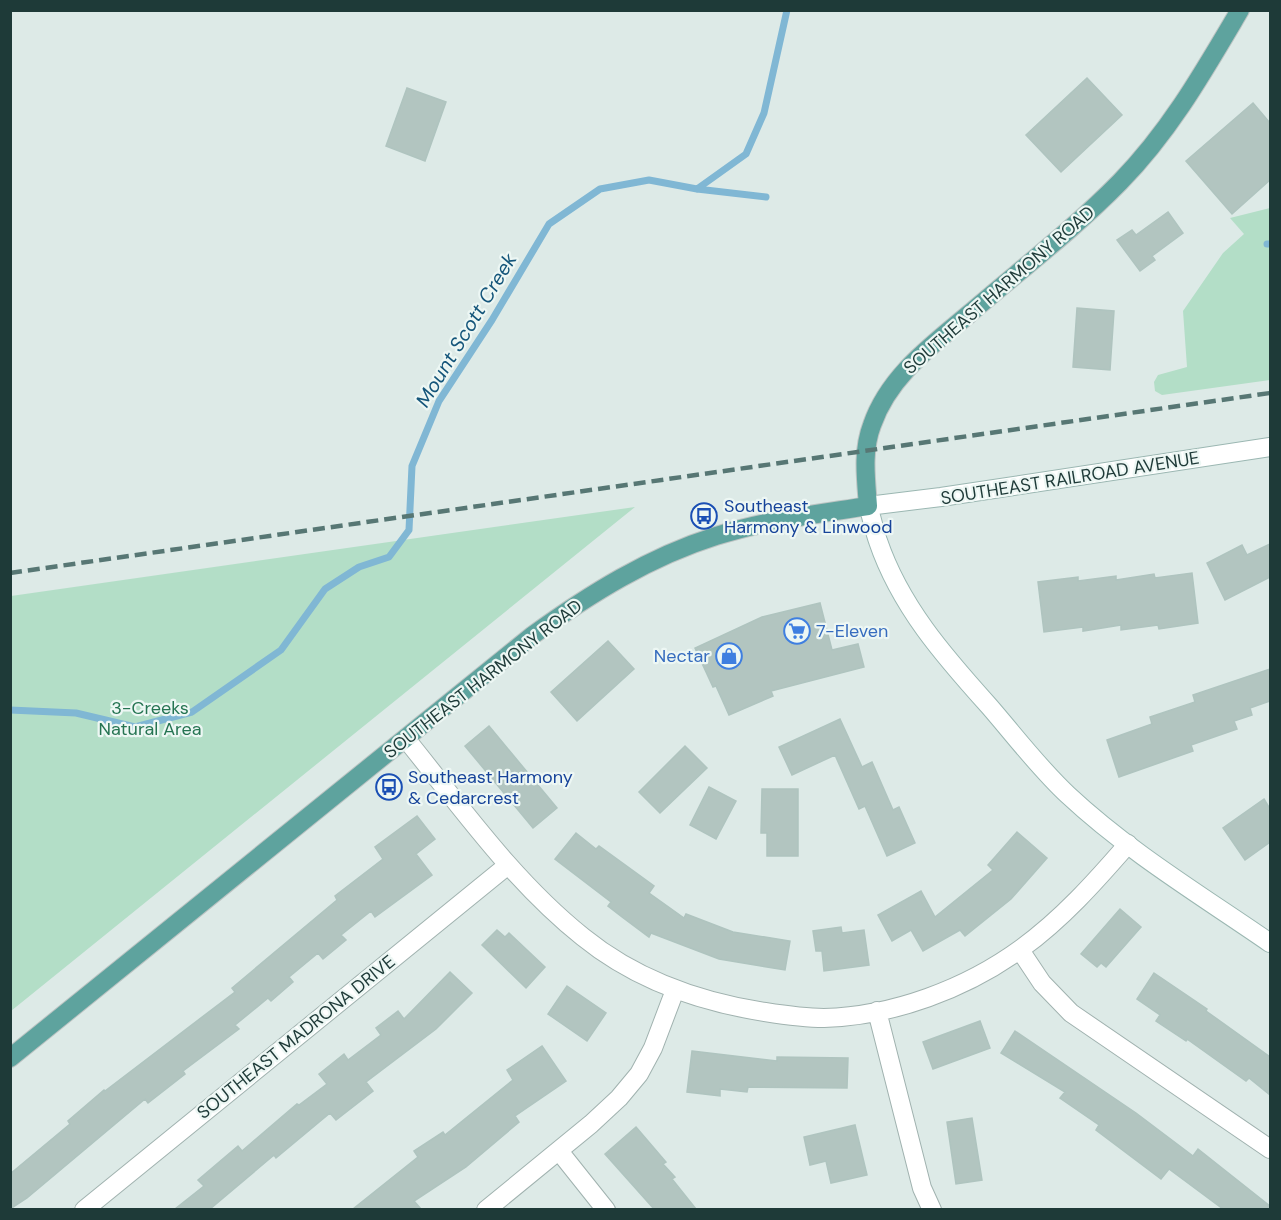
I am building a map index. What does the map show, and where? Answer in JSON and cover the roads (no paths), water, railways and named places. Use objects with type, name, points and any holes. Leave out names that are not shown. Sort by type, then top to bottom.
[{"type":"main road","name":"SOUTHEAST HARMONY ROAD","points":[[10,1058],[532,635],[588,596],[647,563],[717,535],[770,522],[868,506],[867,440],[876,414],[893,383],[929,347],[1070,229],[1122,180],[1166,129],[1203,74],[1240,10]]},
{"type":"street","name":"SOUTHEAST RAILROAD AVENUE","points":[[868,506],[1270,447]]},
{"type":"street","points":[[868,506],[878,541],[895,580],[919,622],[936,646],[1066,793],[1128,844],[1270,943]]},
{"type":"street","points":[[406,739],[508,865],[584,938],[628,967],[675,990],[727,1006],[779,1014],[823,1018],[877,1011],[950,989],[985,972],[1020,950],[1073,905],[1128,844]]},
{"type":"street","name":"SOUTHEAST MADRONA DRIVE","points":[[84,1209],[508,865]]},
{"type":"street","points":[[1020,950],[1042,983],[1071,1012],[1270,1149]]},
{"type":"street","points":[[486,1209],[559,1151],[619,1098],[639,1074],[653,1048],[675,990]]},
{"type":"street","points":[[877,1011],[922,1188],[932,1209]]},
{"type":"street","points":[[559,1151],[606,1209]]},
{"type":"waterway","name":"Mount Scott Creek","points":[[697,189],[746,154],[764,113],[787,10]]},
{"type":"waterway","name":"Mount Scott Creek","points":[[10,710],[76,713],[135,727],[192,712],[281,650],[325,589],[359,567],[389,557],[409,530],[412,466],[439,401],[492,320],[549,224],[600,189],[649,180],[697,189],[766,197]]},
{"type":"railway","points":[[10,573],[1270,393]]},
{"type":"place","name":"Southeast Harmony & Linwood","points":[[704,516]]},
{"type":"place","name":"7-Eleven","points":[[797,631]]},
{"type":"place","name":"Nectar","points":[[729,656]]},
{"type":"place","name":"Southeast Harmony & Cedarcrest","points":[[389,787]]},
{"type":"park label","name":"3-Creeks Natural Area","points":[[150,718]]}]
